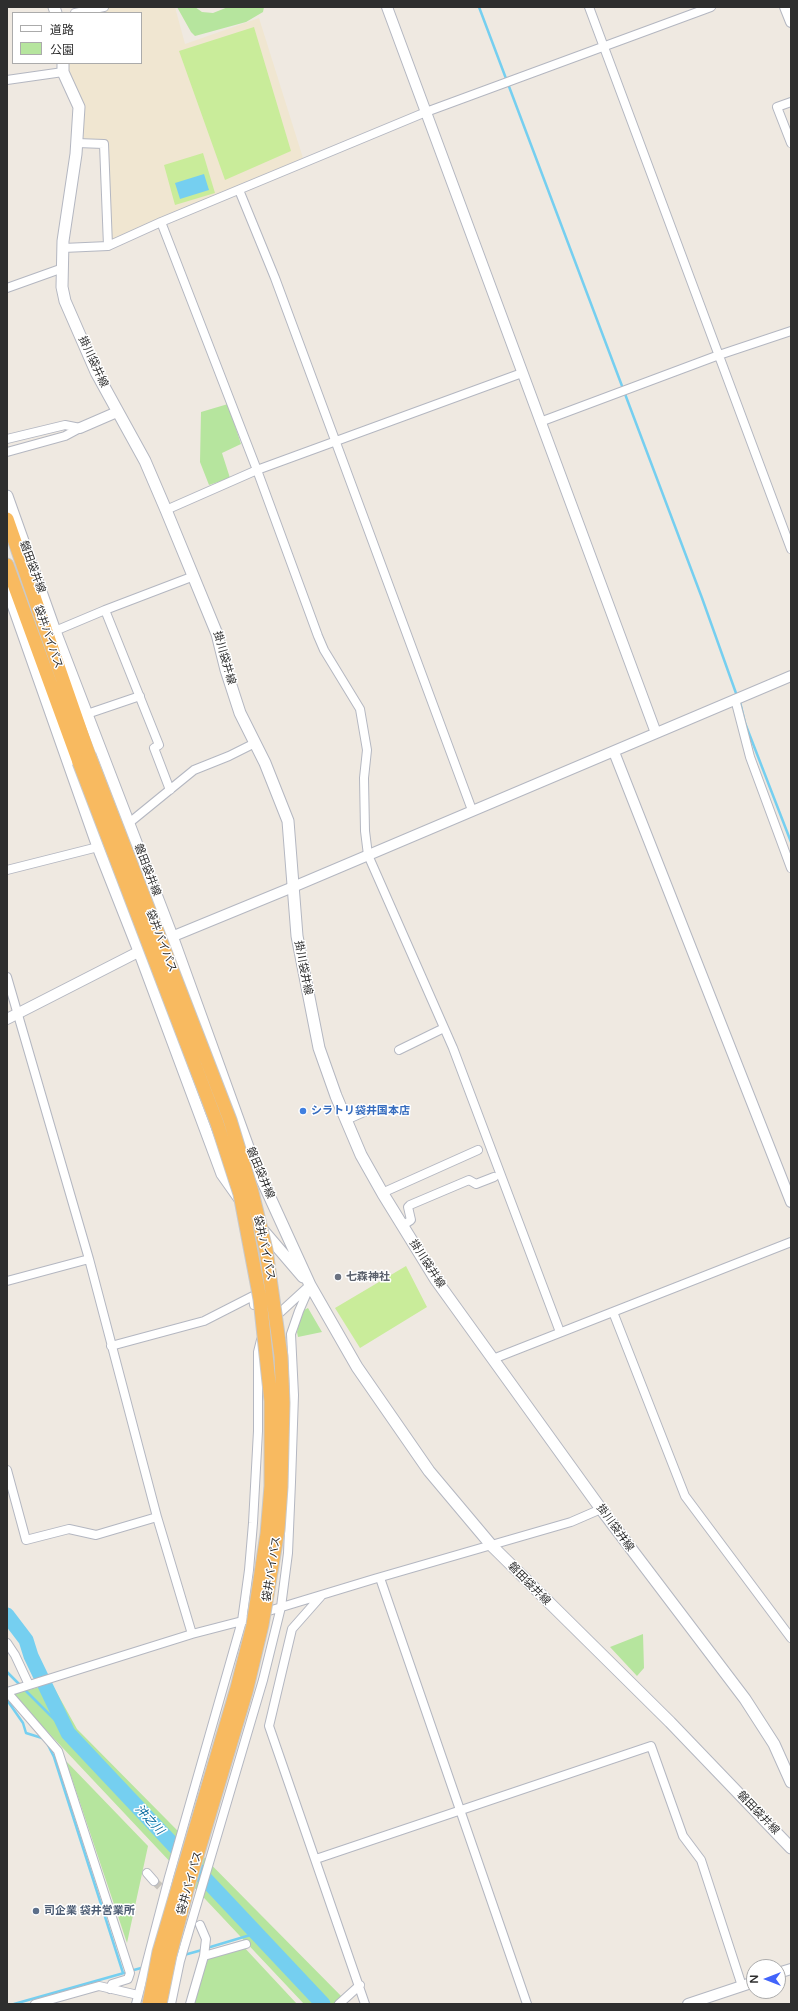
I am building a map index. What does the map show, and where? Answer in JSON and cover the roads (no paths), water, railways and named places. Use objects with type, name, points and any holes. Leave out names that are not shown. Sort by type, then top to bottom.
[{"type":"highway","name":"袋井バイパス","points":[[7,519],[89,755],[230,1120],[252,1192],[266,1250],[281,1356],[283,1403],[281,1487],[278,1530],[264,1618],[246,1692],[157,1985],[144,2001]]},
{"type":"highway","name":"袋井バイパス","points":[[7,565],[78,762],[217,1123],[240,1194],[260,1299],[271,1401],[271,1486],[268,1526],[253,1625],[237,1688],[179,1879],[157,1985],[161,2004]]},
{"type":"main road","name":"掛川袋井線","points":[[63,67],[78,107],[77,143],[63,248],[62,287],[66,301],[96,372],[144,461],[194,576],[217,634],[226,670],[240,713],[255,743],[288,821],[296,936],[319,1048],[346,1120],[362,1156],[382,1193],[436,1280],[601,1509],[749,1705],[774,1744],[791,1782]]},
{"type":"main road","name":"磐田袋井線","points":[[7,496],[55,631],[172,936],[252,1158],[310,1285],[357,1367],[429,1471],[492,1546],[670,1722],[791,1848]]},
{"type":"main road","name":"磐田袋井線","points":[[7,588],[98,847],[139,951],[222,1174],[270,1239],[310,1285]]},
{"type":"street","points":[[80,12],[104,7]]},
{"type":"street","points":[[387,7],[656,733]]},
{"type":"street","points":[[589,7],[791,549]]},
{"type":"street","points":[[63,248],[108,246],[161,222],[426,112],[711,7]]},
{"type":"street","points":[[785,7],[791,22]]},
{"type":"street","points":[[7,80],[63,67]]},
{"type":"street","points":[[791,102],[777,108],[791,143]]},
{"type":"street","points":[[77,143],[104,144],[108,246]]},
{"type":"street","points":[[239,190],[275,278],[472,810]]},
{"type":"street","points":[[161,222],[257,470],[318,636],[324,650],[360,709],[367,750],[364,786],[365,832],[368,855],[454,1048],[560,1332]]},
{"type":"street","points":[[7,288],[63,268]]},
{"type":"street","points":[[540,422],[719,355],[791,331]]},
{"type":"street","points":[[166,510],[257,470],[522,373]]},
{"type":"street","points":[[7,452],[65,436],[117,412]]},
{"type":"street","points":[[7,439],[65,425],[80,428]]},
{"type":"street","points":[[55,631],[194,576]]},
{"type":"street","points":[[105,610],[159,745],[154,748],[170,790]]},
{"type":"street","points":[[7,1019],[139,951],[172,936],[293,887],[791,676]]},
{"type":"street","points":[[87,714],[140,696]]},
{"type":"street","points":[[734,699],[750,757],[791,868]]},
{"type":"street","points":[[128,822],[194,770],[229,756],[255,743]]},
{"type":"street","points":[[614,752],[791,1202]]},
{"type":"street","points":[[7,870],[98,847]]},
{"type":"street","points":[[7,977],[89,1259],[158,1518],[192,1634]]},
{"type":"street","points":[[399,1050],[444,1028]]},
{"type":"street","points":[[346,1120],[371,1109]]},
{"type":"street","points":[[382,1193],[478,1150]]},
{"type":"street","points":[[402,1226],[411,1220],[408,1207],[410,1205],[469,1180],[476,1184],[494,1177]]},
{"type":"street","points":[[493,1359],[791,1242]]},
{"type":"street","points":[[7,1281],[89,1259]]},
{"type":"street","points":[[144,2001],[169,1877],[186,1822],[242,1621],[249,1570],[253,1523],[258,1431],[258,1352],[263,1334],[275,1316],[310,1285]]},
{"type":"street","points":[[171,2004],[180,1961],[194,1910],[211,1859],[263,1680],[281,1607],[288,1553],[291,1482],[294,1395],[291,1334],[298,1311],[310,1285]]},
{"type":"street","points":[[112,1346],[204,1321],[253,1296],[256,1317],[263,1334]]},
{"type":"street","points":[[613,1312],[685,1496],[791,1638]]},
{"type":"street","points":[[7,1470],[26,1540],[69,1529],[96,1535],[158,1518]]},
{"type":"street","points":[[110,1989],[112,1984],[128,1979],[130,1973],[58,1751],[7,1692],[192,1634],[242,1621],[281,1607],[571,1522],[601,1509]]},
{"type":"street","points":[[380,1578],[526,2004]]},
{"type":"street","points":[[322,1596],[292,1629],[269,1726],[360,1985],[365,2004]]},
{"type":"street","points":[[7,1643],[15,1655],[29,1685]]},
{"type":"street","points":[[316,1859],[651,1746],[683,1836],[701,1860],[742,1986]]},
{"type":"street","points":[[147,1873],[154,1881]]},
{"type":"street","points":[[190,2004],[204,1956],[206,1939],[200,1926]]},
{"type":"street","points":[[204,1956],[246,1944]]},
{"type":"street","points":[[339,2004],[360,1985]]},
{"type":"street","points":[[688,2004],[746,1985]]},
{"type":"street","points":[[35,2004],[99,1986],[144,2001]]},
{"type":"street","points":[[136,2004],[144,2001]]},
{"type":"water","points":[[204,174],[209,190],[180,199],[175,183]]},
{"type":"waterway","points":[[479,7],[702,598],[737,696]]},
{"type":"waterway","points":[[740,702],[745,723],[791,842]]},
{"type":"waterway","name":"沖之川","points":[[7,1615],[26,1640],[31,1656],[68,1733],[323,2004]]},
{"type":"waterway","points":[[7,1672],[68,1733]]},
{"type":"waterway","points":[[7,1700],[23,1723],[26,1733],[42,1738]]},
{"type":"waterway","points":[[48,1745],[54,1757],[123,1973]]},
{"type":"waterway","points":[[207,1948],[257,1933]]},
{"type":"waterway","points":[[184,1955],[202,1950]]},
{"type":"waterway","points":[[130,1971],[145,1967]]},
{"type":"waterway","points":[[14,2004],[124,1973]]},
{"type":"tunnel","points":[[154,1881],[169,1895]]},
{"type":"place","name":"シラトリ袋井国本店","points":[[303,1111]]},
{"type":"place","name":"七森神社","points":[[338,1277]]},
{"type":"place","name":"司企業 袋井営業所","points":[[36,1911]]}]
